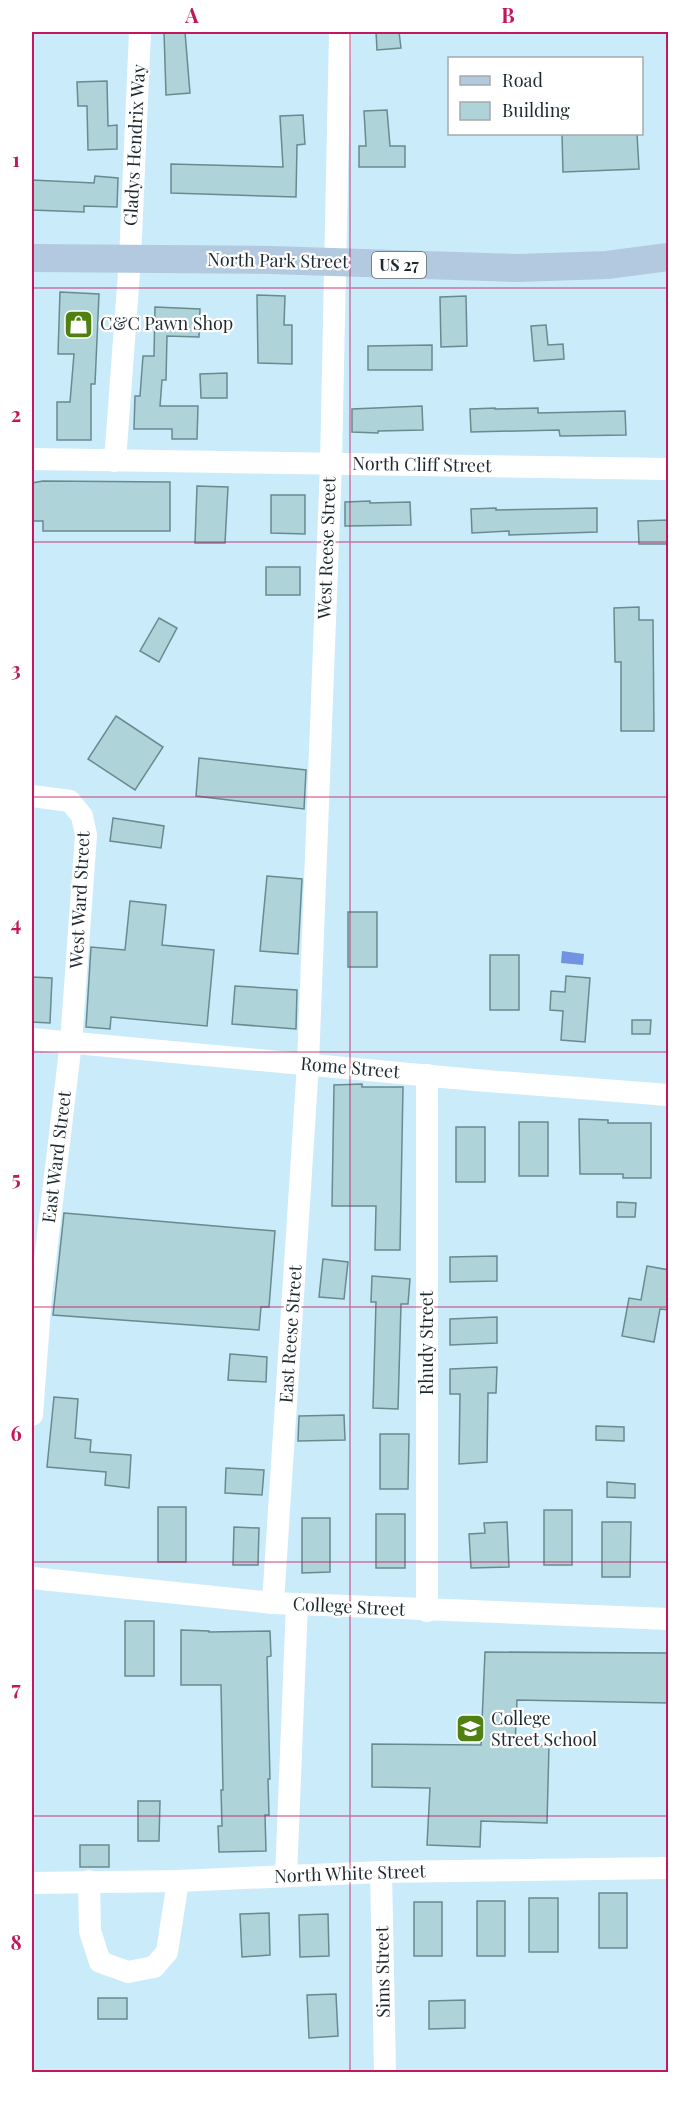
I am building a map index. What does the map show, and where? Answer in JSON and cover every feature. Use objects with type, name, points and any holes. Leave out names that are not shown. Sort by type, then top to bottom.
[{"type":"main road","name":"North Park Street","points":[[32,258],[518,268],[607,266],[669,257]]},
{"type":"street","name":"Gladys Hendrix Way","points":[[115,461],[130,259],[140,32]]},
{"type":"street","name":"West Reese Street","points":[[308,1064],[331,464],[340,32]]},
{"type":"street","name":"North Cliff Street","points":[[32,459],[669,469]]},
{"type":"street","name":"West Ward Street","points":[[32,796],[70,801],[82,816],[86,835],[71,1042]]},
{"type":"street","name":"Rome Street","points":[[32,1039],[669,1095]]},
{"type":"street","name":"East Ward Street","points":[[32,1415],[36,1294],[71,1042]]},
{"type":"street","name":"East Reese Street","points":[[273,1603],[308,1064]]},
{"type":"street","name":"Rhudy Street","points":[[427,1075],[427,1611]]},
{"type":"street","name":"College Street","points":[[32,1578],[273,1603],[669,1619]]},
{"type":"street","points":[[286,1876],[297,1604]]},
{"type":"street","name":"North White Street","points":[[32,1883],[178,1881],[381,1872],[669,1868]]},
{"type":"street","name":"Sims Street","points":[[381,1872],[385,2073]]},
{"type":"street","points":[[89,1881],[90,1931],[100,1962],[128,1972],[154,1967],[167,1952],[178,1881]]},
{"type":"water","points":[[562,951],[584,954],[583,965],[561,963]]},
{"type":"building","points":[[164,32],[185,32],[190,93],[166,95]]},
{"type":"building","points":[[376,32],[399,32],[401,48],[377,50]]},
{"type":"building","points":[[107,81],[108,126],[117,125],[117,149],[88,150],[87,106],[78,106],[77,82]]},
{"type":"building","points":[[387,110],[390,146],[405,146],[405,167],[359,167],[359,146],[366,146],[364,111]]},
{"type":"building","points":[[303,115],[305,144],[297,145],[296,197],[171,193],[171,164],[283,167],[280,116]]},
{"type":"building","points":[[562,135],[637,135],[639,169],[563,172]]},
{"type":"building","points":[[95,176],[118,178],[117,207],[84,206],[84,212],[32,210],[32,180],[94,183]]},
{"type":"building","points":[[60,292],[99,294],[95,384],[91,384],[91,440],[57,440],[57,402],[70,402],[74,354],[58,354]]},
{"type":"building","points":[[257,295],[285,296],[284,325],[292,325],[292,364],[258,363]]},
{"type":"building","points":[[466,296],[467,346],[441,347],[440,297]]},
{"type":"building","points":[[155,307],[200,309],[199,337],[167,336],[166,380],[162,380],[160,406],[198,406],[197,439],[172,439],[172,429],[134,429],[135,396],[140,396],[143,356],[154,356]]},
{"type":"building","points":[[546,325],[548,345],[563,344],[564,359],[534,361],[531,326]]},
{"type":"building","points":[[432,345],[432,370],[368,370],[368,346]]},
{"type":"building","points":[[227,373],[227,398],[201,398],[200,374]]},
{"type":"building","points":[[422,406],[423,430],[352,432],[352,409]]},
{"type":"building","points":[[538,408],[538,413],[625,411],[626,435],[560,436],[559,430],[471,432],[470,409]]},
{"type":"building","points":[[43,481],[170,482],[170,531],[43,531],[43,521],[32,521],[32,483]]},
{"type":"building","points":[[197,486],[228,487],[225,543],[195,543]]},
{"type":"building","points":[[271,495],[305,495],[305,534],[271,533]]},
{"type":"building","points":[[370,501],[370,503],[410,502],[411,525],[345,526],[345,502]]},
{"type":"building","points":[[496,508],[496,510],[597,508],[597,532],[509,535],[509,531],[472,533],[471,509]]},
{"type":"building","points":[[669,520],[669,544],[639,544],[638,521]]},
{"type":"building","points":[[266,567],[300,567],[300,595],[266,595]]},
{"type":"building","points":[[639,607],[639,620],[653,620],[654,731],[621,731],[621,662],[615,662],[614,608]]},
{"type":"building","points":[[159,618],[177,628],[159,662],[140,651]]},
{"type":"building","points":[[116,716],[163,747],[135,790],[88,759]]},
{"type":"building","points":[[199,758],[306,770],[304,809],[196,796]]},
{"type":"building","points":[[113,818],[164,826],[161,848],[110,841]]},
{"type":"building","points":[[267,876],[302,879],[298,954],[260,951]]},
{"type":"building","points":[[130,901],[166,905],[162,945],[214,950],[207,1026],[111,1017],[110,1029],[86,1027],[91,947],[125,950]]},
{"type":"building","points":[[348,912],[377,912],[377,967],[348,967]]},
{"type":"building","points":[[490,955],[519,955],[519,1010],[490,1010]]},
{"type":"building","points":[[566,976],[590,978],[585,1042],[561,1040],[563,1011],[550,1010],[551,991],[565,992]]},
{"type":"building","points":[[32,977],[52,978],[50,1023],[32,1022]]},
{"type":"building","points":[[235,986],[297,990],[296,1029],[232,1024]]},
{"type":"building","points":[[632,1020],[651,1020],[650,1034],[632,1034]]},
{"type":"building","points":[[362,1084],[362,1087],[403,1087],[400,1250],[375,1250],[376,1206],[332,1206],[334,1085]]},
{"type":"building","points":[[579,1119],[608,1120],[608,1123],[651,1123],[651,1178],[623,1178],[623,1174],[580,1174]]},
{"type":"building","points":[[519,1122],[548,1122],[548,1176],[519,1176]]},
{"type":"building","points":[[456,1127],[485,1127],[485,1182],[456,1182]]},
{"type":"building","points":[[617,1202],[636,1203],[635,1217],[617,1217]]},
{"type":"building","points":[[64,1213],[275,1231],[269,1307],[261,1307],[259,1330],[53,1315]]},
{"type":"building","points":[[497,1256],[497,1281],[450,1282],[450,1257]]},
{"type":"building","points":[[323,1259],[348,1262],[344,1299],[319,1297]]},
{"type":"building","points":[[647,1266],[669,1270],[669,1310],[660,1309],[654,1342],[622,1336],[629,1298],[641,1300]]},
{"type":"building","points":[[372,1276],[410,1279],[408,1304],[401,1304],[398,1409],[373,1408],[376,1302],[371,1302]]},
{"type":"building","points":[[497,1317],[497,1343],[450,1345],[450,1319]]},
{"type":"building","points":[[230,1354],[267,1357],[266,1382],[228,1380]]},
{"type":"building","points":[[497,1367],[496,1393],[488,1393],[487,1462],[459,1464],[460,1394],[450,1394],[450,1369]]},
{"type":"building","points":[[54,1397],[78,1399],[75,1438],[91,1440],[90,1452],[131,1455],[129,1488],[105,1485],[106,1472],[47,1467]]},
{"type":"building","points":[[344,1415],[345,1440],[298,1441],[299,1416]]},
{"type":"building","points":[[596,1426],[624,1427],[624,1441],[596,1440]]},
{"type":"building","points":[[380,1434],[409,1434],[408,1489],[380,1489]]},
{"type":"building","points":[[226,1468],[264,1470],[262,1495],[225,1493]]},
{"type":"building","points":[[607,1482],[635,1484],[635,1498],[607,1497]]},
{"type":"building","points":[[158,1507],[186,1507],[186,1562],[158,1562]]},
{"type":"building","points":[[544,1510],[572,1510],[572,1565],[544,1565]]},
{"type":"building","points":[[376,1514],[405,1514],[405,1568],[376,1568]]},
{"type":"building","points":[[302,1518],[330,1518],[330,1572],[302,1573]]},
{"type":"building","points":[[507,1522],[509,1567],[471,1568],[469,1534],[485,1533],[484,1523]]},
{"type":"building","points":[[602,1522],[631,1522],[630,1577],[602,1577]]},
{"type":"building","points":[[234,1527],[259,1528],[258,1565],[233,1565]]},
{"type":"building","points":[[125,1621],[154,1621],[154,1676],[125,1676]]},
{"type":"building","points":[[181,1630],[270,1631],[271,1656],[267,1657],[270,1779],[268,1779],[269,1815],[265,1815],[266,1851],[219,1852],[218,1826],[222,1826],[221,1790],[223,1790],[221,1685],[181,1685]]},
{"type":"building","points":[[485,1652],[669,1653],[669,1703],[517,1700],[515,1745],[549,1746],[547,1823],[481,1821],[480,1847],[427,1845],[430,1788],[372,1787],[372,1744],[481,1745]]},
{"type":"building","points":[[138,1801],[160,1801],[159,1841],[138,1841]]},
{"type":"building","points":[[80,1845],[109,1845],[109,1867],[80,1867]]},
{"type":"building","points":[[599,1893],[627,1893],[627,1948],[599,1948]]},
{"type":"building","points":[[529,1898],[558,1898],[558,1952],[529,1952]]},
{"type":"building","points":[[477,1901],[505,1901],[505,1956],[477,1956]]},
{"type":"building","points":[[414,1902],[442,1902],[442,1956],[414,1956]]},
{"type":"building","points":[[269,1913],[270,1955],[242,1957],[240,1914]]},
{"type":"building","points":[[328,1914],[329,1956],[300,1957],[299,1915]]},
{"type":"building","points":[[336,1994],[338,2036],[309,2038],[307,1995]]},
{"type":"building","points":[[98,1998],[127,1998],[127,2019],[98,2019]]},
{"type":"building","points":[[465,2000],[465,2028],[429,2029],[429,2001]]},
{"type":"place","name":"C&C Pawn Shop","points":[[79,324]]},
{"type":"place","name":"College Street School","points":[[470,1729]]}]
